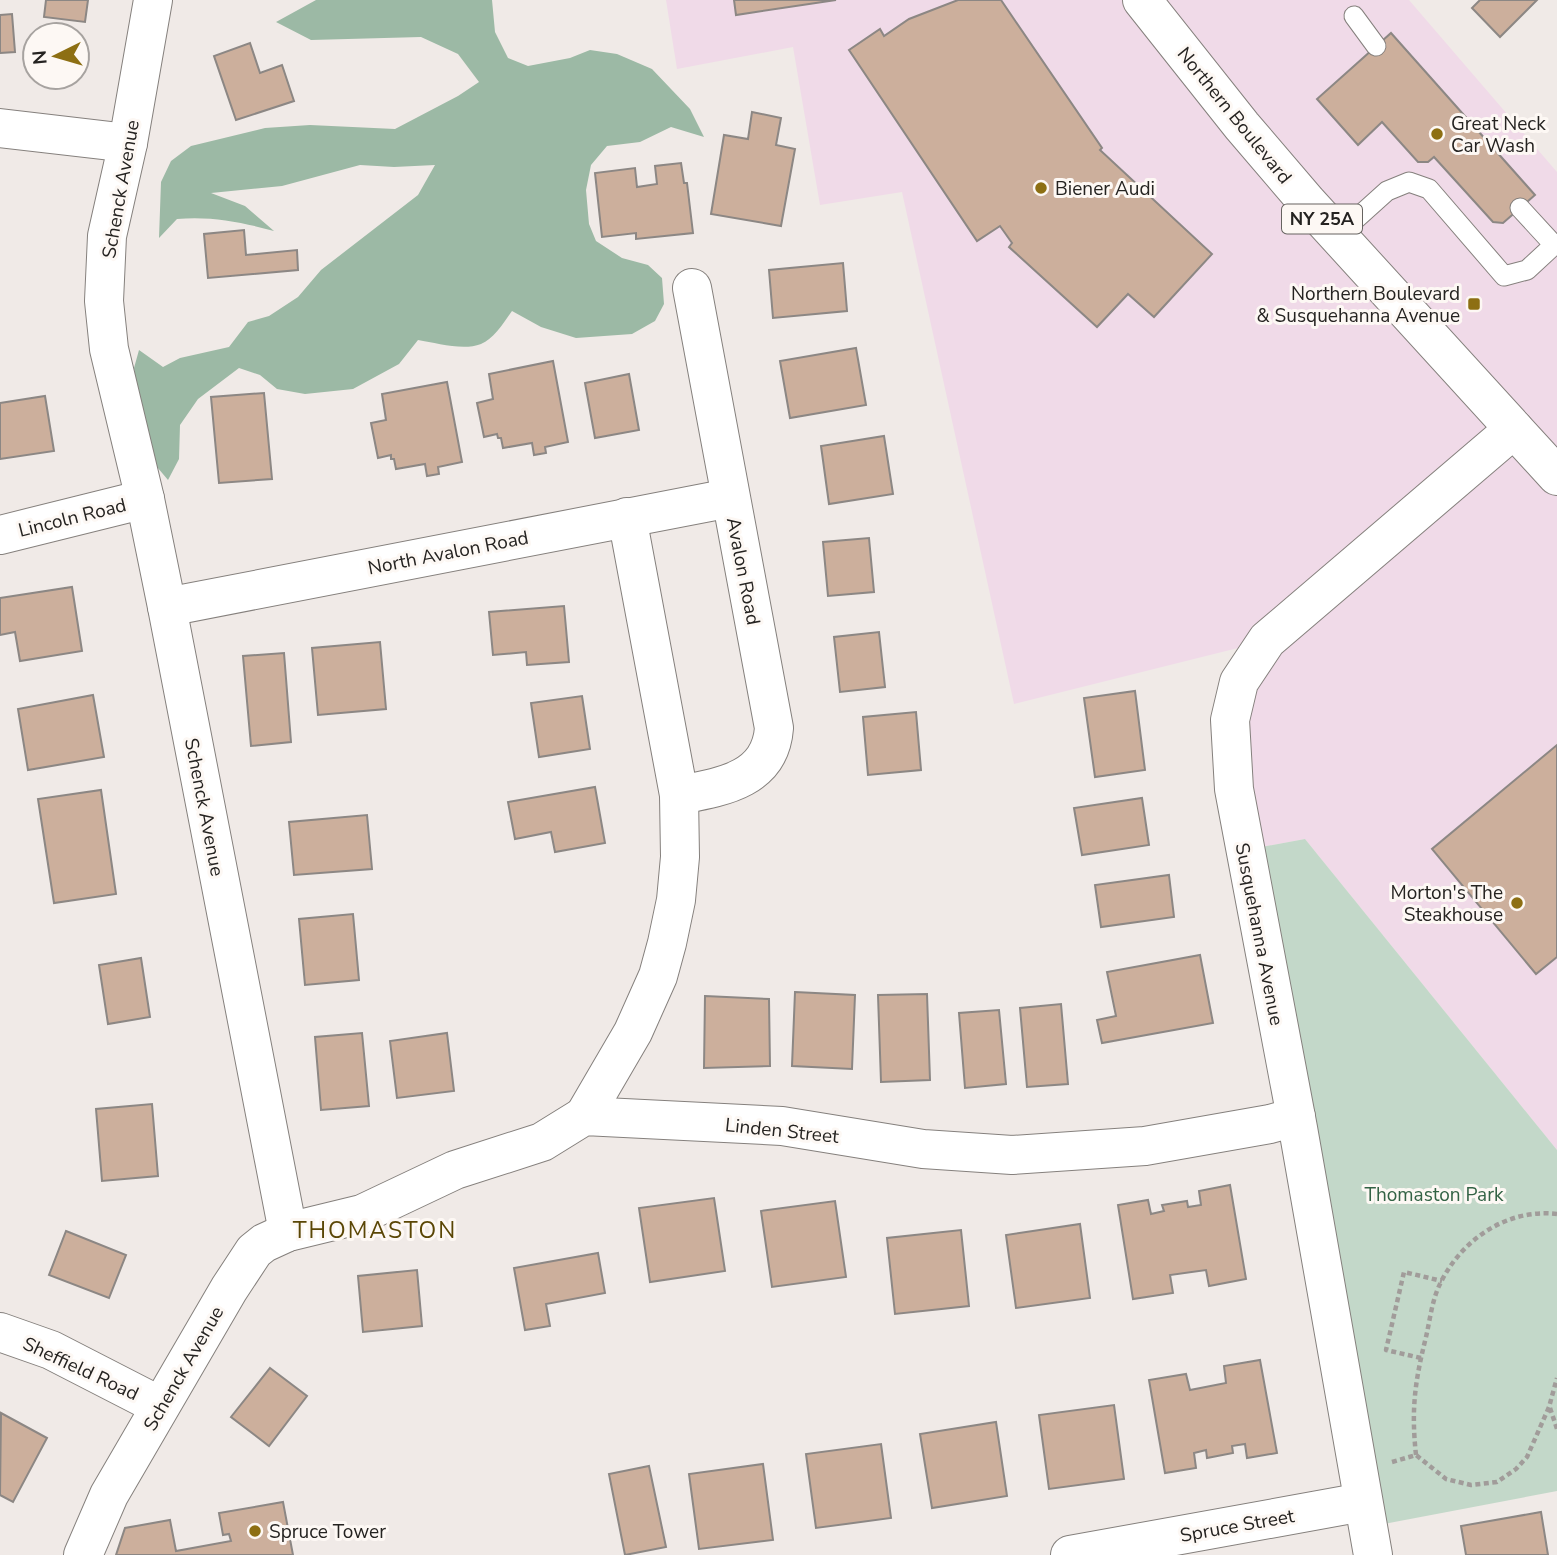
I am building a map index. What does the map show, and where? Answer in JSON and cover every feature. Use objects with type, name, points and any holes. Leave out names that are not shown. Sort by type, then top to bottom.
[{"type":"street","name":"Schenck Avenue","points":[[83,1555],[109,1495],[246,1261],[264,1243],[288,1232],[167,607],[145,499],[109,349],[104,301],[107,236],[128,143],[153,0]]},
{"type":"street","name":"Northern Boulevard","points":[[1146,1],[1242,126],[1337,236],[1557,476]]},
{"type":"street","points":[[0,128],[128,143]]},
{"type":"street","name":"Avalon Road","points":[[679,794],[722,786],[758,767],[772,747],[774,728],[692,288]]},
{"type":"street","name":"Susquehanna Avenue","points":[[1373,1555],[1296,1117],[1234,789],[1230,720],[1239,682],[1267,640],[1514,429]]},
{"type":"street","name":"North Avalon Road","points":[[167,607],[730,498]]},
{"type":"street","name":"Lincoln Road","points":[[0,535],[145,499]]},
{"type":"street","points":[[288,1232],[362,1214],[455,1170],[550,1139],[584,1116],[632,1032],[657,976],[667,943],[676,900],[680,856],[679,794],[627,517]]},
{"type":"street","name":"Linden Street","points":[[584,1116],[782,1126],[923,1149],[1012,1154],[1145,1146],[1270,1125],[1296,1117]]},
{"type":"street","name":"Sheffield Road","points":[[0,1332],[51,1350],[160,1406]]},
{"type":"street","name":"Spruce Street","points":[[1070,1555],[1360,1488]]},
{"type":"lane","points":[[1354,16],[1376,46]]},
{"type":"lane","points":[[1337,236],[1387,191],[1409,182],[1429,189],[1504,276],[1527,270],[1554,245],[1520,208]]},
{"type":"path","points":[[1557,1214],[1540,1212],[1499,1223],[1474,1240],[1449,1268],[1442,1281],[1421,1358],[1412,1409],[1416,1455],[1446,1479],[1471,1485],[1497,1482],[1527,1458],[1549,1407],[1557,1378]]},
{"type":"path","points":[[1421,1358],[1386,1350],[1404,1272],[1442,1281]]},
{"type":"path","points":[[1549,1407],[1557,1429]]},
{"type":"path","points":[[1360,1488],[1416,1455]]},
{"type":"shaded area","points":[[666,0],[1409,0],[1557,172],[1557,1150],[1305,839],[1245,850],[1228,726],[1266,641],[1014,704],[902,192],[820,205],[793,47],[677,69]]},
{"type":"green space","points":[[316,0],[492,0],[495,32],[508,58],[528,66],[570,58],[590,50],[617,54],[652,69],[690,109],[704,137],[671,127],[640,142],[607,146],[591,165],[586,190],[589,224],[596,241],[622,258],[648,265],[662,278],[664,304],[655,321],[632,334],[576,338],[541,327],[512,311],[486,342],[458,347],[418,340],[399,364],[353,389],[305,394],[277,389],[260,375],[239,368],[198,399],[180,425],[179,459],[168,480],[152,461],[138,402],[134,368],[139,350],[163,367],[180,358],[229,347],[248,322],[269,316],[298,297],[321,270],[418,195],[435,165],[360,165],[282,186],[211,193],[245,206],[274,231],[226,220],[177,219],[159,238],[161,182],[171,161],[191,146],[265,128],[310,125],[395,129],[479,82],[458,54],[421,37],[311,40],[276,22]]},
{"type":"green space","name":"Thomaston Park","points":[[1305,839],[1557,1150],[1557,1491],[1368,1527],[1245,850]]},
{"type":"building","points":[[46,0],[88,0],[85,21],[44,17]]},
{"type":"building","points":[[734,0],[836,0],[736,15]]},
{"type":"building","name":"Biener Audi","points":[[958,0],[1001,0],[1102,148],[1100,150],[1212,254],[1154,317],[1128,294],[1097,327],[1009,247],[1012,243],[1000,226],[977,241],[849,50],[880,29],[884,36],[909,19]]},
{"type":"building","points":[[1480,0],[1537,0],[1500,37],[1472,8]]},
{"type":"building","points":[[12,14],[15,52],[0,53],[0,15]]},
{"type":"building","name":"Great Neck Car Wash","points":[[1391,33],[1535,195],[1503,223],[1493,222],[1434,157],[1428,162],[1418,162],[1382,122],[1358,145],[1317,99]]},
{"type":"building","points":[[250,43],[260,73],[282,65],[294,101],[236,120],[214,56]]},
{"type":"building","points":[[752,112],[781,118],[776,145],[795,149],[781,226],[711,214],[724,135],[748,139]]},
{"type":"building","points":[[681,163],[684,183],[687,183],[693,233],[636,239],[636,233],[602,237],[595,173],[635,168],[637,187],[657,184],[655,166]]},
{"type":"building","points":[[244,230],[246,255],[297,250],[298,270],[208,278],[204,234]]},
{"type":"building","points":[[843,263],[847,311],[773,318],[769,270]]},
{"type":"building","points":[[856,348],[866,405],[790,418],[780,361]]},
{"type":"building","points":[[553,361],[568,442],[545,447],[546,453],[534,455],[532,443],[503,448],[501,438],[498,438],[497,434],[484,437],[477,403],[493,399],[489,374]]},
{"type":"building","points":[[629,374],[639,430],[595,438],[585,383]]},
{"type":"building","points":[[447,382],[462,462],[438,467],[439,474],[427,476],[425,464],[396,469],[391,455],[378,458],[371,423],[386,420],[382,394]]},
{"type":"building","points":[[264,393],[272,479],[219,483],[211,397]]},
{"type":"building","points":[[45,396],[54,451],[0,459],[0,403]]},
{"type":"building","points":[[884,436],[893,494],[829,504],[821,446]]},
{"type":"building","points":[[869,538],[874,592],[828,596],[823,542]]},
{"type":"building","points":[[72,587],[82,651],[20,661],[15,632],[0,635],[0,598]]},
{"type":"building","points":[[564,606],[569,662],[527,665],[526,652],[493,655],[489,612]]},
{"type":"building","points":[[879,632],[885,687],[840,692],[834,637]]},
{"type":"building","points":[[380,642],[386,709],[318,715],[312,648]]},
{"type":"building","points":[[284,653],[291,742],[251,746],[243,656]]},
{"type":"building","points":[[1135,691],[1145,770],[1095,777],[1084,698]]},
{"type":"building","points":[[93,695],[104,757],[28,770],[18,709]]},
{"type":"building","points":[[582,696],[590,749],[539,757],[531,703]]},
{"type":"building","points":[[916,712],[921,770],[868,775],[863,717]]},
{"type":"building","name":"Morton's The Steakhouse","points":[[1557,745],[1557,957],[1536,974],[1432,849]]},
{"type":"building","points":[[595,787],[605,843],[555,852],[551,832],[515,839],[508,802]]},
{"type":"building","points":[[101,790],[116,894],[54,903],[38,799]]},
{"type":"building","points":[[1142,798],[1149,845],[1082,855],[1074,808]]},
{"type":"building","points":[[367,815],[372,869],[294,875],[289,822]]},
{"type":"building","points":[[1169,875],[1174,917],[1101,927],[1095,885]]},
{"type":"building","points":[[353,914],[359,980],[305,985],[299,919]]},
{"type":"building","points":[[1200,955],[1213,1023],[1102,1043],[1097,1020],[1116,1016],[1107,972]]},
{"type":"building","points":[[141,958],[150,1017],[108,1024],[99,965]]},
{"type":"building","points":[[795,992],[855,995],[852,1069],[792,1066]]},
{"type":"building","points":[[927,994],[930,1080],[881,1082],[878,995]]},
{"type":"building","points":[[705,996],[769,999],[770,1066],[704,1068]]},
{"type":"building","points":[[1061,1004],[1068,1084],[1027,1087],[1020,1008]]},
{"type":"building","points":[[999,1010],[1006,1084],[965,1088],[959,1013]]},
{"type":"building","points":[[362,1033],[369,1106],[321,1110],[315,1037]]},
{"type":"building","points":[[447,1033],[454,1091],[397,1098],[390,1041]]},
{"type":"building","points":[[152,1104],[158,1176],[102,1181],[96,1109]]},
{"type":"building","points":[[1230,1185],[1246,1279],[1209,1286],[1206,1270],[1170,1275],[1173,1293],[1133,1299],[1118,1205],[1148,1200],[1151,1214],[1164,1211],[1162,1205],[1187,1201],[1188,1207],[1201,1205],[1199,1191]]},
{"type":"building","points":[[714,1198],[725,1271],[650,1282],[639,1208]]},
{"type":"building","points":[[835,1201],[846,1277],[772,1287],[761,1211]]},
{"type":"building","points":[[1080,1224],[1090,1298],[1016,1308],[1006,1235]]},
{"type":"building","points":[[961,1230],[969,1306],[895,1314],[887,1238]]},
{"type":"building","points":[[66,1231],[126,1255],[109,1298],[49,1275]]},
{"type":"building","points":[[598,1253],[605,1293],[546,1304],[550,1326],[525,1330],[514,1268]]},
{"type":"building","points":[[417,1270],[422,1326],[363,1332],[358,1276]]},
{"type":"building","points":[[1260,1360],[1277,1453],[1247,1458],[1245,1444],[1232,1446],[1233,1453],[1207,1458],[1206,1450],[1194,1453],[1196,1468],[1165,1473],[1149,1380],[1186,1374],[1190,1390],[1226,1383],[1224,1366]]},
{"type":"building","points":[[270,1368],[307,1396],[269,1446],[231,1417]]},
{"type":"building","points":[[1114,1405],[1124,1479],[1049,1489],[1039,1415]]},
{"type":"building","points":[[1,1413],[47,1438],[13,1502],[0,1495]]},
{"type":"building","points":[[996,1422],[1007,1496],[932,1508],[920,1434]]},
{"type":"building","points":[[881,1444],[891,1518],[816,1528],[806,1454]]},
{"type":"building","points":[[763,1464],[773,1540],[699,1549],[689,1474]]},
{"type":"building","points":[[649,1466],[666,1547],[625,1555],[609,1474]]},
{"type":"building","name":"Spruce Tower","points":[[283,1502],[293,1555],[116,1555],[125,1528],[170,1520],[176,1551],[231,1541],[229,1534],[223,1535],[219,1513]]},
{"type":"building","points":[[1541,1512],[1548,1555],[1466,1555],[1461,1526]]},
{"type":"place","name":"Great Neck Car Wash","points":[[1437,134]]},
{"type":"place","name":"Biener Audi","points":[[1041,188]]},
{"type":"place","name":"Northern Boulevard & Susquehanna Avenue","points":[[1474,304]]},
{"type":"place","name":"Morton's The Steakhouse","points":[[1517,903]]},
{"type":"place","name":"Spruce Tower","points":[[255,1531]]},
{"type":"district","name":"THOMASTON","points":[[375,1230]]}]
